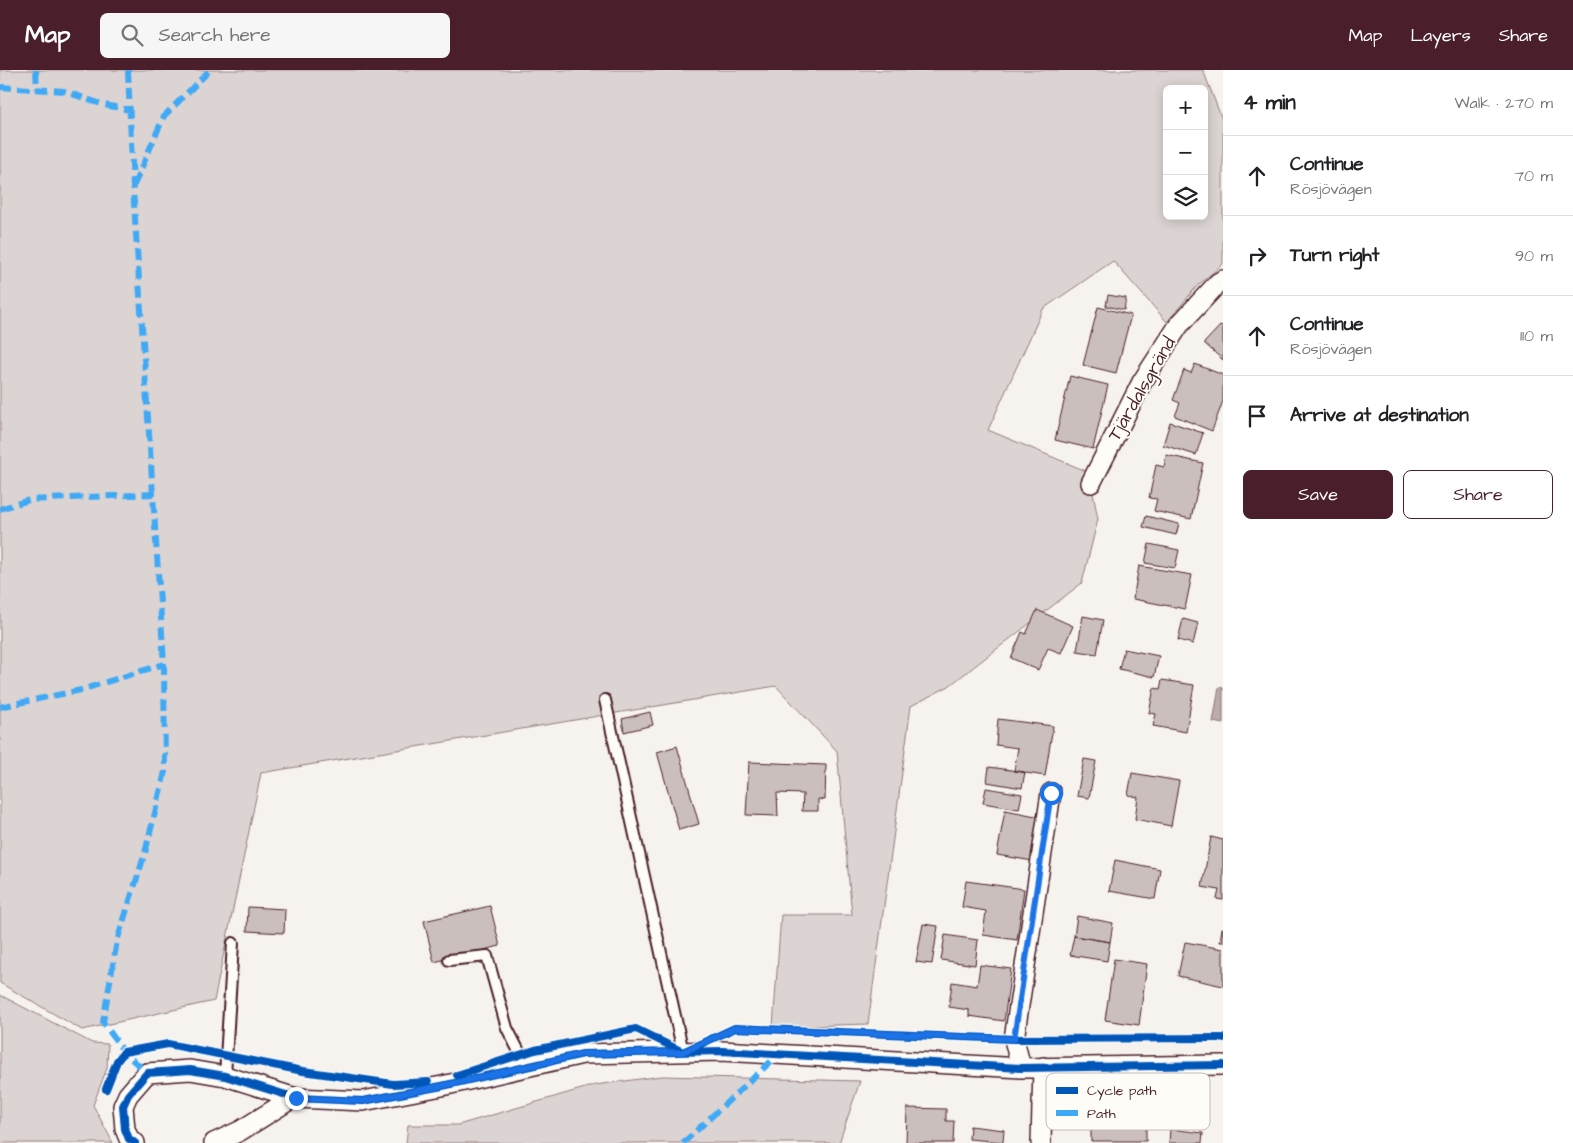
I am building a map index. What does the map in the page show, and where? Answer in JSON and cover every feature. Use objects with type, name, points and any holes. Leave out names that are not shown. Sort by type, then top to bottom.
[{"type":"street","name":"Tjärdalsgränd","points":[[1091,483],[1142,382],[1179,325],[1223,280]]},
{"type":"street","points":[[1021,1068],[1014,1039],[1051,793]]},
{"type":"street","points":[[135,1143],[129,1139],[125,1129],[123,1106],[128,1095],[147,1073],[190,1070],[225,1076],[296,1098],[363,1101],[442,1086],[582,1054],[722,1051],[1021,1068],[1223,1066]]},
{"type":"street","points":[[1041,1143],[1042,1067]]},
{"type":"street","points":[[214,1143],[240,1131],[296,1098]]},
{"type":"lane","points":[[605,700],[683,1052]]},
{"type":"lane","points":[[225,1076],[233,943]]},
{"type":"lane","points":[[449,960],[487,956],[508,1028],[527,1067]]},
{"type":"shaded area","points":[[0,70],[1203,70],[1223,122],[1223,264],[1198,285],[1167,322],[1113,261],[1043,309],[988,430],[1086,471],[1091,483],[1098,519],[1082,583],[949,686],[911,706],[868,1024],[773,1027],[781,915],[852,915],[837,751],[776,686],[261,773],[214,1001],[82,1030],[0,983]]},
{"type":"shaded area","points":[[1219,687],[1223,688],[1223,724],[1213,722]]},
{"type":"shaded area","points":[[0,995],[92,1043],[108,1044],[107,1068],[93,1105],[113,1143],[0,1143]]},
{"type":"shaded area","points":[[662,1076],[860,1081],[839,1143],[406,1143],[408,1125],[458,1125],[595,1085]]},
{"type":"building","points":[[1108,295],[1126,298],[1124,310],[1106,306]]},
{"type":"building","points":[[1098,307],[1131,315],[1116,373],[1083,365]]},
{"type":"building","points":[[1221,325],[1223,327],[1223,360],[1204,343]]},
{"type":"building","points":[[1195,364],[1223,375],[1223,401],[1212,431],[1175,416],[1180,403],[1173,400],[1184,370],[1191,373]]},
{"type":"building","points":[[1070,376],[1108,385],[1093,449],[1055,440]]},
{"type":"building","points":[[1170,422],[1203,433],[1196,455],[1163,445]]},
{"type":"building","points":[[1166,455],[1203,463],[1191,519],[1154,511],[1157,499],[1149,498],[1156,465],[1164,467]]},
{"type":"building","points":[[1146,516],[1179,524],[1176,535],[1143,527]]},
{"type":"building","points":[[1149,544],[1179,550],[1175,568],[1145,563]]},
{"type":"building","points":[[1139,566],[1192,575],[1185,609],[1133,599]]},
{"type":"building","points":[[1037,610],[1073,626],[1061,653],[1048,648],[1038,670],[1011,658],[1022,632],[1026,634]]},
{"type":"building","points":[[1083,616],[1103,620],[1097,654],[1077,651]]},
{"type":"building","points":[[1183,619],[1198,623],[1193,644],[1178,640]]},
{"type":"building","points":[[1124,649],[1159,656],[1154,677],[1119,669]]},
{"type":"building","points":[[1162,680],[1194,685],[1186,732],[1153,726],[1156,714],[1149,713],[1154,688],[1160,689]]},
{"type":"building","points":[[650,712],[653,725],[624,732],[622,719]]},
{"type":"building","points":[[998,719],[1053,726],[1045,776],[1014,771],[1018,748],[996,745]]},
{"type":"building","points":[[677,746],[699,824],[679,830],[657,752]]},
{"type":"building","points":[[1084,759],[1096,761],[1089,798],[1077,796]]},
{"type":"building","points":[[749,762],[826,765],[825,800],[818,799],[818,811],[802,811],[803,794],[777,793],[778,816],[746,815]]},
{"type":"building","points":[[989,767],[1025,772],[1022,788],[987,782]]},
{"type":"building","points":[[1132,773],[1179,781],[1171,826],[1135,819],[1138,797],[1128,795]]},
{"type":"building","points":[[986,788],[1022,794],[1019,809],[983,803]]},
{"type":"building","points":[[1005,810],[1041,817],[1033,861],[997,855]]},
{"type":"building","points":[[1211,837],[1223,840],[1223,900],[1217,899],[1219,890],[1202,887]]},
{"type":"building","points":[[1115,860],[1160,869],[1155,899],[1109,891]]},
{"type":"building","points":[[966,881],[1024,889],[1017,940],[983,935],[986,911],[962,907]]},
{"type":"building","points":[[490,906],[500,946],[434,962],[424,921]]},
{"type":"building","points":[[248,907],[285,909],[284,933],[247,931]]},
{"type":"building","points":[[1077,916],[1113,923],[1110,942],[1074,936]]},
{"type":"building","points":[[923,924],[938,926],[932,964],[916,962]]},
{"type":"building","points":[[1222,928],[1223,942],[1220,942]]},
{"type":"building","points":[[945,935],[978,940],[975,965],[941,960]]},
{"type":"building","points":[[1074,936],[1110,942],[1107,961],[1070,955]]},
{"type":"building","points":[[1185,942],[1223,949],[1223,986],[1178,976]]},
{"type":"building","points":[[1114,959],[1147,964],[1139,1025],[1105,1020]]},
{"type":"building","points":[[980,965],[1011,969],[1004,1021],[969,1016],[969,1010],[949,1007],[952,982],[977,986]]},
{"type":"building","points":[[907,1108],[946,1109],[946,1121],[954,1121],[953,1143],[906,1143]]},
{"type":"building","points":[[970,1126],[1004,1130],[1003,1142],[969,1139]]},
{"type":"building","points":[[1091,1130],[1146,1130],[1146,1141],[1091,1141]]},
{"type":"building","points":[[1170,1130],[1203,1133],[1202,1143],[1169,1143]]},
{"type":"marked path","points":[[36,70],[37,89]]},
{"type":"marked path","points":[[128,70],[133,188],[164,664],[165,772],[145,853],[117,941],[103,1022],[124,1052],[147,1073]]},
{"type":"marked path","points":[[134,185],[164,116],[210,70]]},
{"type":"marked path","points":[[0,87],[64,91],[104,105],[130,110]]},
{"type":"marked path","points":[[0,509],[29,500],[153,494]]},
{"type":"marked path","points":[[0,707],[81,690],[164,664]]},
{"type":"marked path","points":[[683,1143],[779,1054]]},
{"type":"cycle path","points":[[457,1075],[535,1050],[636,1029],[683,1052],[735,1028],[1014,1039],[1223,1038]]},
{"type":"cycle path","points":[[106,1089],[117,1061],[124,1052],[168,1044],[303,1071],[393,1084],[428,1082]]},
{"type":"cycle path","points":[[135,1143],[129,1139],[125,1129],[123,1106],[128,1095],[147,1073],[190,1070],[225,1076],[296,1098],[363,1101],[442,1086],[583,1054],[722,1051],[1021,1068],[1223,1065]]},
{"type":"route","points":[[296,1098],[363,1101],[442,1086],[582,1054],[683,1052],[735,1028],[1014,1039],[1051,793]]}]
